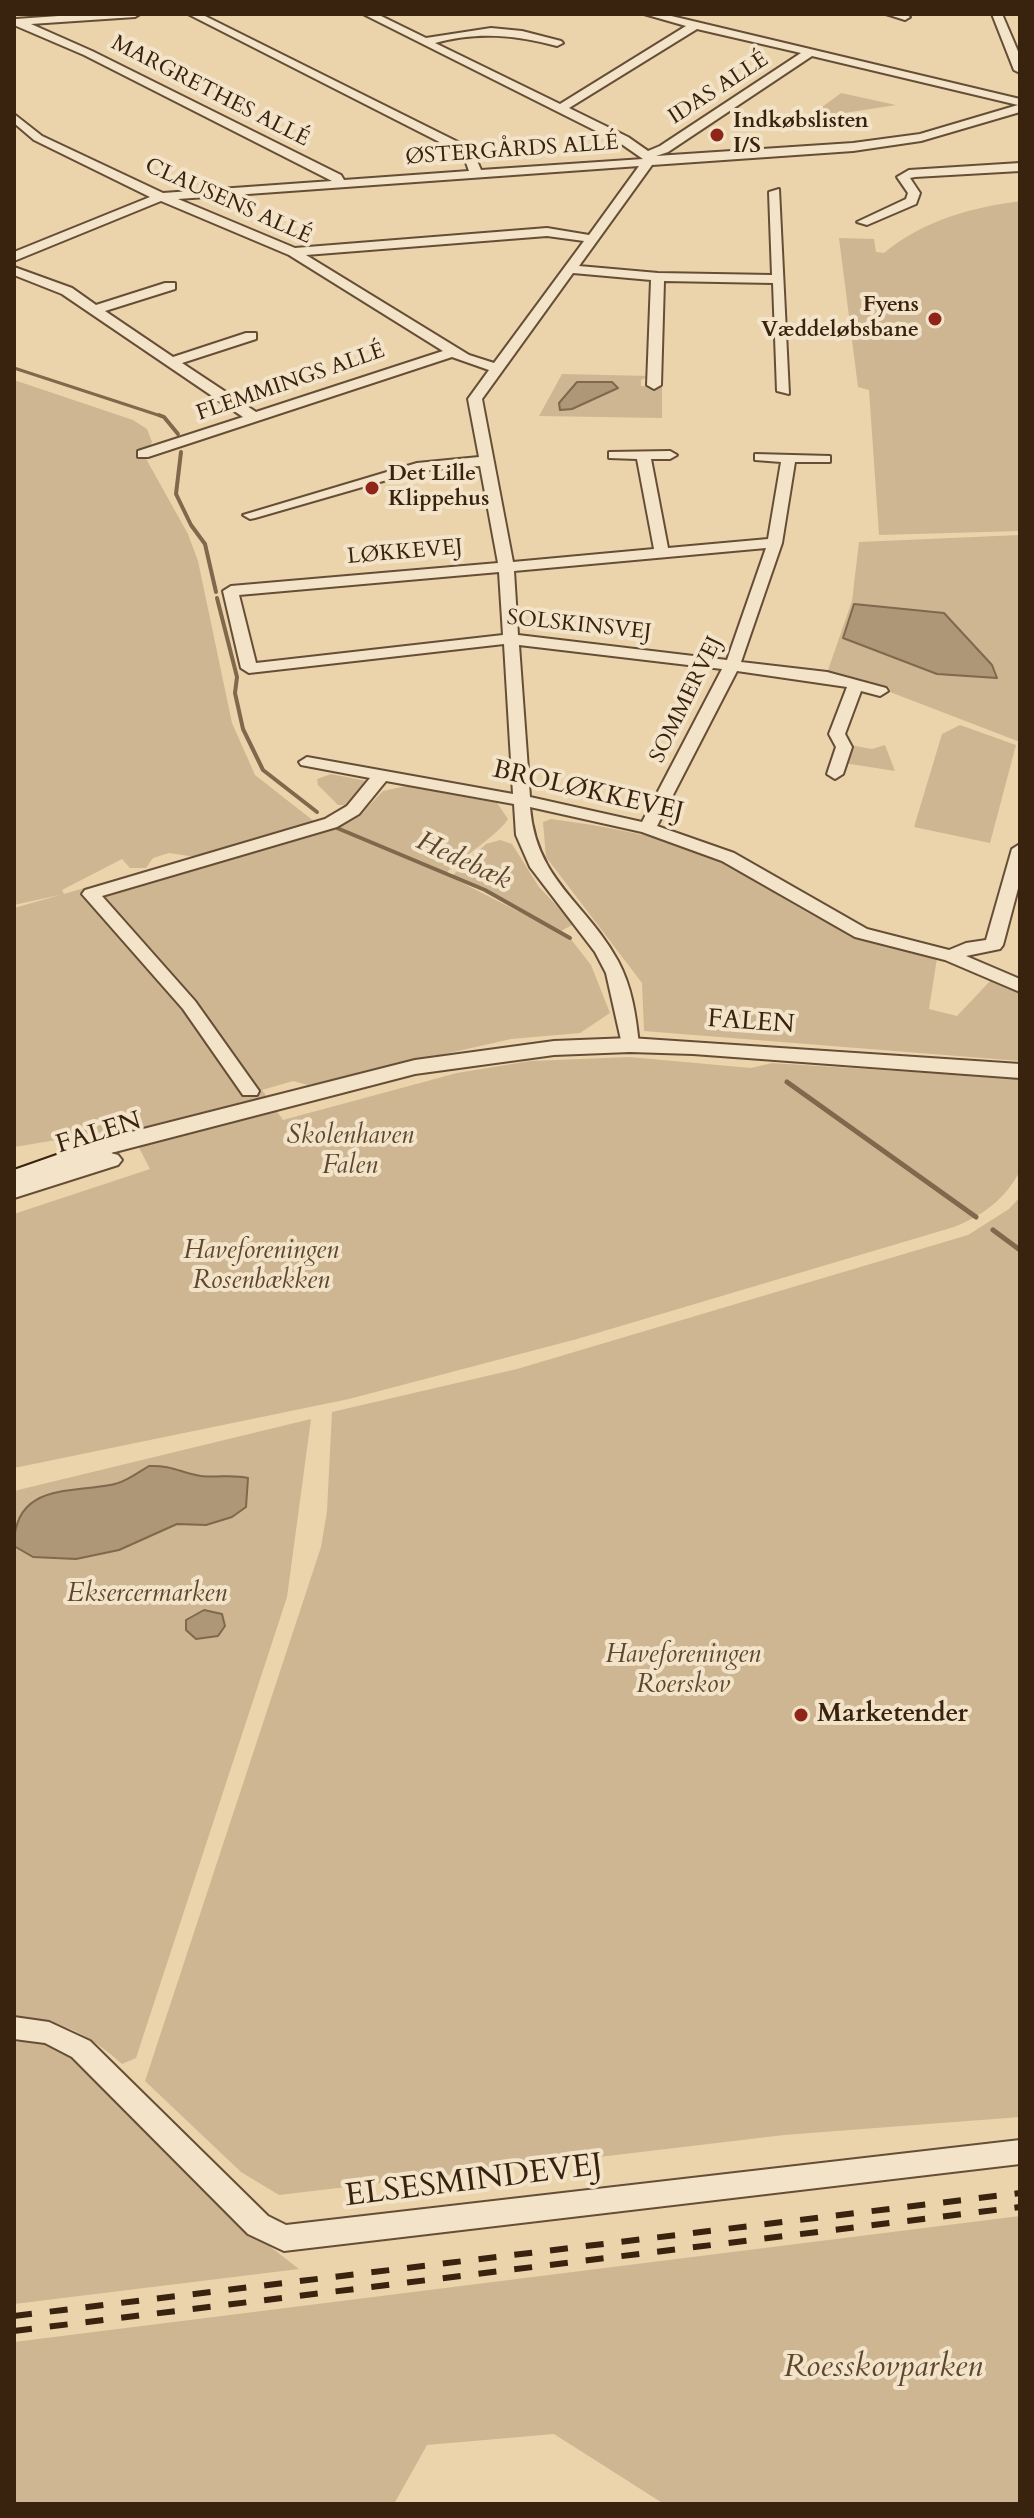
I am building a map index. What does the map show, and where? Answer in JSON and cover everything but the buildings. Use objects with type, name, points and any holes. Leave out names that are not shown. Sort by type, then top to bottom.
[{"type":"main road","points":[[14,1161],[63,1150],[102,1148]]},
{"type":"main road","points":[[14,1179],[102,1148]]},
{"type":"street","points":[[15,22],[135,14]]},
{"type":"street","points":[[193,14],[468,152],[476,174]]},
{"type":"street","points":[[368,14],[561,108],[650,159],[475,399],[506,566],[521,800],[530,853],[605,954],[624,996],[630,1045]]},
{"type":"street","points":[[649,14],[1020,102]]},
{"type":"street","points":[[891,14],[905,17]]},
{"type":"street","points":[[997,14],[1016,46],[1020,70]]},
{"type":"street","name":"MARGRETHES ALLÉ","points":[[15,22],[152,85],[337,178],[340,184]]},
{"type":"street","points":[[561,108],[695,25]]},
{"type":"street","points":[[424,42],[465,31],[492,29],[557,43]]},
{"type":"street","name":"IDAS ALLÉ","points":[[650,159],[811,52]]},
{"type":"street","name":"ØSTERGÅRDS ALLÉ","points":[[14,257],[160,197],[862,145],[921,137],[1020,108]]},
{"type":"street","name":"CLAUSENS ALLÉ","points":[[14,117],[19,130],[160,197],[293,252],[492,373]]},
{"type":"street","points":[[863,222],[912,201],[914,193],[903,177],[913,173],[1020,167]]},
{"type":"street","points":[[775,192],[784,391]]},
{"type":"street","points":[[293,252],[547,232],[592,239]]},
{"type":"street","points":[[570,269],[658,277],[778,279]]},
{"type":"street","points":[[14,271],[67,291],[256,419]]},
{"type":"street","points":[[654,385],[658,277]]},
{"type":"street","points":[[96,309],[170,286]]},
{"type":"street","points":[[173,361],[251,336]]},
{"type":"street","name":"FLEMMINGS ALLÉ","points":[[143,454],[458,355]]},
{"type":"street","points":[[614,455],[670,455]]},
{"type":"street","points":[[643,455],[662,553]]},
{"type":"street","points":[[760,457],[825,459]]},
{"type":"street","points":[[775,543],[789,458]]},
{"type":"street","points":[[250,515],[417,467],[485,461]]},
{"type":"street","name":"LØKKEVEJ","points":[[249,668],[231,591],[775,543]]},
{"type":"street","name":"SOMMERVEJ","points":[[647,828],[733,664],[775,543]]},
{"type":"street","name":"SOLSKINSVEJ","points":[[249,668],[511,639],[827,677],[880,691]]},
{"type":"street","points":[[835,774],[844,747],[837,734],[856,684]]},
{"type":"street","name":"BROLØKKEVEJ","points":[[307,762],[521,800],[647,828],[728,857],[861,933],[951,956],[1020,986]]},
{"type":"street","points":[[250,1091],[181,995],[91,894],[331,823],[353,810],[381,776]]},
{"type":"street","points":[[951,956],[972,947],[994,945],[1016,883],[1020,849]]},
{"type":"street","name":"FALEN","points":[[14,1170],[355,1080],[415,1067],[554,1048],[630,1045],[693,1047],[1020,1071]]},
{"type":"street","name":"FALEN","points":[[14,1190],[359,1087],[479,1058]]},
{"type":"street","name":"ELSESMINDEVEJ","points":[[14,2028],[26,2027],[59,2035],[81,2049],[258,2225],[284,2238],[1020,2152]]},
{"type":"green space","points":[[841,93],[896,105],[806,119]]},
{"type":"green space","name":"Fyens Væddeløbsbane","points":[[1020,201],[1020,531],[879,535],[869,390],[858,387],[839,238],[874,239],[876,252],[884,253],[915,232],[948,217]]},
{"type":"green space","points":[[562,374],[649,376],[641,380],[641,386],[662,387],[662,418],[539,416]]},
{"type":"green space","points":[[14,380],[133,420],[147,429],[152,442],[145,457],[188,534],[198,561],[232,723],[255,775],[315,822],[196,857],[169,853],[153,858],[146,868],[130,868],[122,859],[62,890],[64,894],[14,905]]},
{"type":"green space","points":[[1020,535],[1020,742],[877,687],[827,673],[852,601],[859,542]]},
{"type":"green space","points":[[960,725],[1016,745],[990,843],[914,827],[942,734]]},
{"type":"green space","points":[[850,745],[872,749],[885,745],[895,771],[844,763]]},
{"type":"green space","points":[[331,774],[367,781],[365,788],[349,805],[338,805],[318,785],[317,779]]},
{"type":"green space","name":"Haveforeningen Rosenbækken","points":[[406,786],[497,803],[508,819],[497,832],[445,874],[570,938],[591,965],[610,1013],[580,1033],[511,1039],[308,1085],[293,1081],[262,1090],[283,1120],[457,1073],[530,1061],[629,1057],[751,1068],[772,1063],[1020,1079],[1020,1171],[1008,1190],[993,1205],[954,1227],[577,1339],[349,1399],[14,1468],[14,1214],[150,1169],[129,1128],[14,1147],[14,908],[321,821],[337,828],[359,816],[383,791]]},
{"type":"green space","points":[[551,819],[627,831],[700,852],[836,927],[937,958],[929,1009],[957,1016],[992,979],[1020,992],[1020,1061],[644,1031],[642,983],[546,857],[543,822]]},
{"type":"green space","points":[[500,840],[512,844],[539,887],[574,924],[561,931],[453,875],[486,844]]},
{"type":"green space","name":"Haveforeningen Roerskov","points":[[1020,1197],[1020,2117],[784,2135],[279,2195],[241,2172],[145,2081],[321,1547],[327,1511],[332,1412],[517,1369],[968,1235],[1009,1209]]},
{"type":"green space","name":"Eksercermarken","points":[[311,1419],[287,1597],[136,2058],[122,2064],[72,2030],[45,2021],[14,2019],[14,1491]]},
{"type":"green space","points":[[42,2041],[71,2057],[223,2210],[299,2269],[14,2304],[14,2042]]},
{"type":"green space","name":"Roesskovparken","points":[[1020,2216],[1020,2504],[664,2504],[554,2434],[427,2445],[394,2504],[14,2504],[14,2342]]},
{"type":"shaded area","points":[[577,382],[612,382],[618,388],[572,409],[560,410],[559,403]]},
{"type":"shaded area","points":[[854,604],[944,613],[992,665],[997,678],[937,674],[843,638]]},
{"type":"shaded area","points":[[149,1466],[201,1476],[248,1478],[246,1507],[232,1517],[206,1525],[177,1524],[119,1550],[76,1559],[33,1557],[14,1546],[16,1526],[33,1502],[60,1492],[115,1484]]},
{"type":"shaded area","points":[[204,1610],[222,1614],[225,1626],[218,1636],[196,1639],[186,1630],[186,1620]]},
{"type":"waterway","name":"Hedebæk","points":[[14,368],[164,417]]},
{"type":"waterway","name":"Hedebæk","points":[[159,415],[164,417]]},
{"type":"waterway","name":"Hedebæk","points":[[164,417],[178,434]]},
{"type":"waterway","name":"Hedebæk","points":[[181,452],[176,494],[191,525],[205,544],[216,592]]},
{"type":"waterway","name":"Hedebæk","points":[[217,598],[237,677],[235,693],[243,729],[263,770],[317,812]]},
{"type":"waterway","name":"Hedebæk","points":[[337,828],[485,890],[570,938]]},
{"type":"waterway","name":"Hedebæk","points":[[787,1082],[976,1217]]},
{"type":"waterway","name":"Hedebæk","points":[[993,1230],[1020,1250]]},
{"type":"railway","points":[[14,2316],[1020,2193]]},
{"type":"railway","points":[[14,2331],[1020,2207]]},
{"type":"place","name":"Indkøbslisten I/S","points":[[717,135]]},
{"type":"place","name":"Fyens Væddeløbsbane","points":[[935,319]]},
{"type":"place","name":"Det Lille Klippehus","points":[[372,488]]},
{"type":"place","name":"Marketender","points":[[801,1715]]},
{"type":"park label","name":"Skolenhaven Falen","points":[[350,1152]]}]
